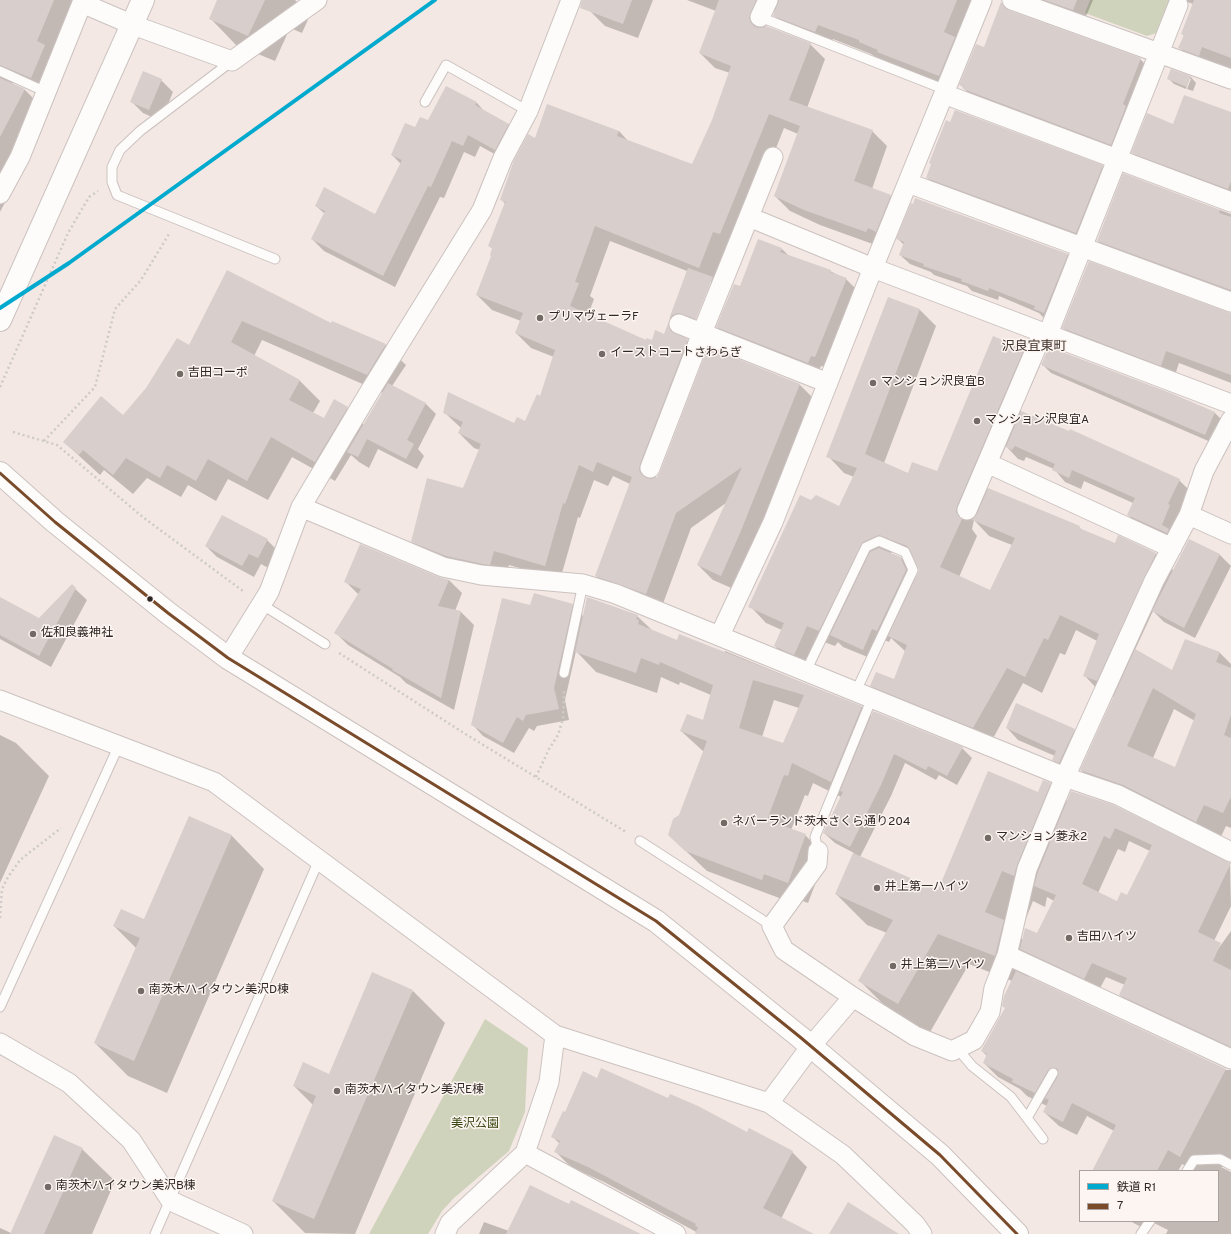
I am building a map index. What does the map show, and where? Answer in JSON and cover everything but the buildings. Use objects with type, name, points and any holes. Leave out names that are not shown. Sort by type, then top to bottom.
[{"type":"street","points":[[0,320],[143,0]]},
{"type":"street","points":[[0,194],[20,157],[82,1],[133,25],[232,61],[317,0]]},
{"type":"street","points":[[760,17],[768,0]]},
{"type":"street","points":[[720,635],[773,522],[873,268],[982,0]]},
{"type":"street","points":[[1012,0],[1231,79]]},
{"type":"street","points":[[228,658],[269,592],[301,507],[370,391],[482,210],[503,158],[528,111],[568,1]]},
{"type":"street","points":[[967,510],[1082,247],[1178,5]]},
{"type":"street","points":[[945,92],[1231,202]]},
{"type":"street","points":[[650,468],[702,333],[773,158]]},
{"type":"street","points":[[908,182],[1231,302]]},
{"type":"street","points":[[749,217],[873,268],[1231,404]]},
{"type":"street","points":[[679,324],[828,382]]},
{"type":"street","points":[[818,851],[817,864],[772,926],[784,950],[853,997],[915,1036],[952,1051],[974,1040],[990,1012],[994,988],[1007,955],[1027,869],[1064,777],[1154,581],[1189,514],[1204,471],[1231,420]]},
{"type":"street","points":[[987,463],[1172,548]]},
{"type":"street","points":[[0,473],[55,522],[168,613],[228,658],[656,921],[811,1046],[940,1155],[1017,1234]]},
{"type":"street","points":[[301,507],[443,567],[481,575],[583,584],[616,594],[720,635],[1064,777],[1118,795],[1231,852]]},
{"type":"street","points":[[1189,514],[1231,534]]},
{"type":"street","points":[[0,700],[214,782],[555,1035],[769,1103],[843,1156],[915,1224],[922,1234]]},
{"type":"street","points":[[1007,955],[1231,1059]]},
{"type":"street","points":[[769,1103],[811,1046],[853,997]]},
{"type":"street","points":[[445,1234],[450,1223],[525,1153],[548,1082],[555,1035]]},
{"type":"street","points":[[0,1043],[69,1083],[131,1140],[171,1201],[243,1234]]},
{"type":"street","points":[[525,1153],[676,1234]]},
{"type":"lane","points":[[760,17],[945,92]]},
{"type":"lane","points":[[232,61],[140,131],[120,150],[112,167],[112,182],[118,195],[275,259]]},
{"type":"lane","points":[[425,102],[446,65],[528,111]]},
{"type":"lane","points":[[0,71],[46,92]]},
{"type":"lane","points":[[806,671],[866,547],[879,541],[904,552],[913,570],[864,695],[815,837],[818,851]]},
{"type":"lane","points":[[564,674],[583,584]]},
{"type":"lane","points":[[261,604],[325,644]]},
{"type":"lane","points":[[0,1007],[119,745]]},
{"type":"lane","points":[[640,841],[772,926]]},
{"type":"lane","points":[[155,1234],[171,1201],[319,860]]},
{"type":"lane","points":[[957,1048],[972,1066],[1011,1097],[1043,1139]]},
{"type":"lane","points":[[1027,1118],[1053,1073]]},
{"type":"lane","points":[[1188,1170],[1194,1160],[1220,1159],[1231,1164]]},
{"type":"lane","points":[[1141,1234],[1149,1222]]},
{"type":"path","points":[[0,388],[68,233],[89,197],[112,182]]},
{"type":"path","points":[[44,441],[95,387],[115,310],[141,280],[178,220]]},
{"type":"path","points":[[13,432],[57,445],[144,518],[261,604]]},
{"type":"path","points":[[325,644],[460,731],[640,841]]},
{"type":"path","points":[[536,777],[549,749],[558,735],[563,718],[564,674]]},
{"type":"path","points":[[0,918],[2,889],[8,877],[20,860],[62,828],[83,823]]},
{"type":"green space","points":[[1090,0],[1170,0],[1157,33],[1147,36],[1085,13]]},
{"type":"green space","name":"美沢公園","points":[[485,1019],[528,1048],[525,1112],[509,1151],[454,1198],[442,1211],[428,1234],[369,1234]]},
{"type":"rail line","name":"R1","points":[[0,308],[69,263],[435,0]]},
{"type":"transit line","name":"7","points":[[0,473],[55,522],[168,613],[228,658],[656,921],[800,1037],[940,1155],[1017,1234]]},
{"type":"place","name":"プリマヴェーラF","points":[[540,318]]},
{"type":"place","name":"イーストコートさわらぎ","points":[[602,354]]},
{"type":"place","name":"吉田コーポ","points":[[180,374]]},
{"type":"place","name":"マンション沢良宜B","points":[[873,383]]},
{"type":"place","name":"マンション沢良宜A","points":[[977,421]]},
{"type":"place","name":"佐和良義神社","points":[[33,634]]},
{"type":"place","name":"ネバーランド茨木さくら通り204","points":[[724,823]]},
{"type":"place","name":"マンション菱永2","points":[[988,838]]},
{"type":"place","name":"井上第一ハイツ","points":[[877,888]]},
{"type":"place","name":"吉田ハイツ","points":[[1069,938]]},
{"type":"place","name":"井上第二ハイツ","points":[[893,966]]},
{"type":"place","name":"南茨木ハイタウン美沢D棟","points":[[141,991]]},
{"type":"place","name":"南茨木ハイタウン美沢E棟","points":[[337,1091]]},
{"type":"place","name":"南茨木ハイタウン美沢B棟","points":[[48,1187]]},
{"type":"district","name":"沢良宜東町","points":[[1034,347]]}]
